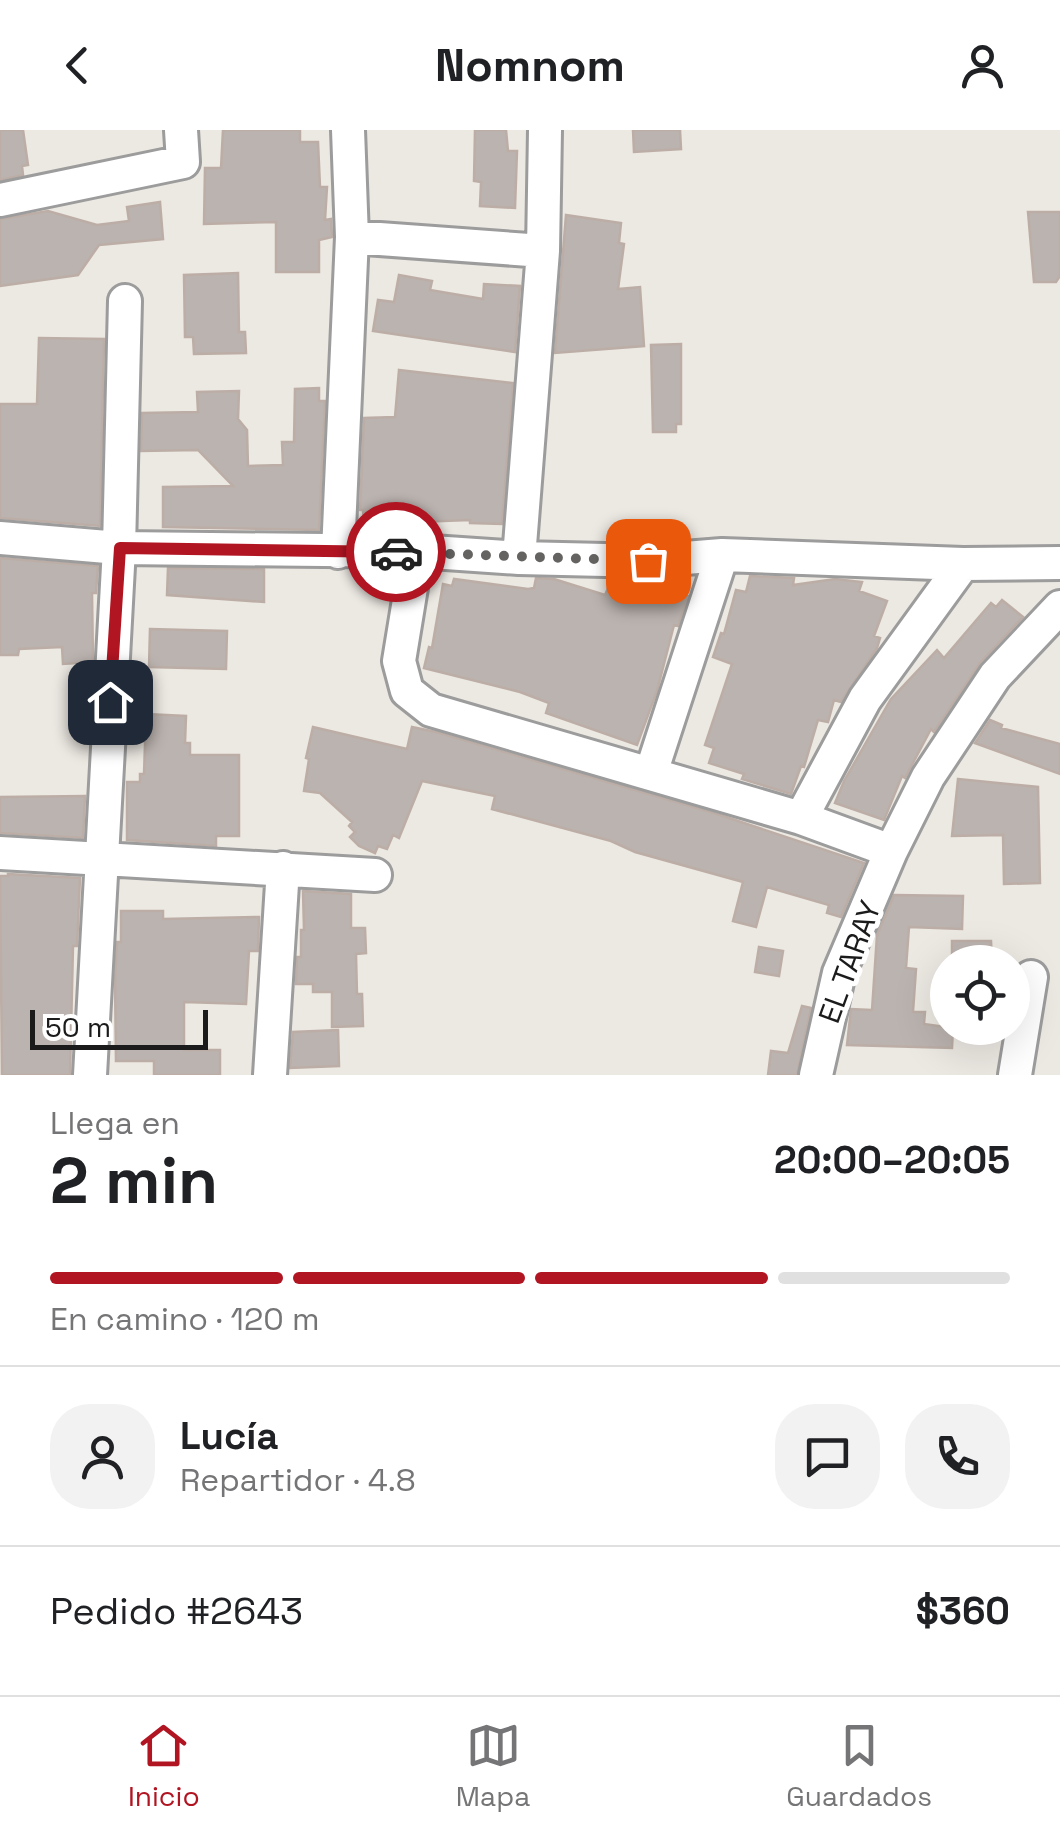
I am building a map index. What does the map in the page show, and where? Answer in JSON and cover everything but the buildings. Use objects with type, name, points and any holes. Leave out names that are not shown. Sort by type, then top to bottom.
[{"type":"street","points":[[338,552],[352,237],[348,130]]},
{"type":"street","points":[[519,558],[543,251],[544,130]]},
{"type":"street","points":[[0,200],[182,146]]},
{"type":"street","points":[[352,237],[543,251]]},
{"type":"street","points":[[90,1075],[120,548],[126,300]]},
{"type":"street","points":[[0,538],[120,548],[417,551],[519,558],[648,561],[722,555],[963,564],[1060,563]]},
{"type":"street","points":[[417,551],[399,661],[407,691],[430,710],[801,818],[892,851]]},
{"type":"street","points":[[651,773],[722,555]]},
{"type":"street","points":[[801,818],[865,699],[963,564]]},
{"type":"street","name":"EL TARAY","points":[[816,1075],[839,974],[928,776],[995,676],[1060,607]]},
{"type":"street","points":[[0,853],[375,876]]},
{"type":"street","points":[[270,1075],[283,868]]},
{"type":"street","points":[[1015,1075],[1032,977]]},
{"type":"way so far","points":[[396,552],[648,561]]},
{"type":"route","points":[[110,702],[120,548],[396,552]]}]
